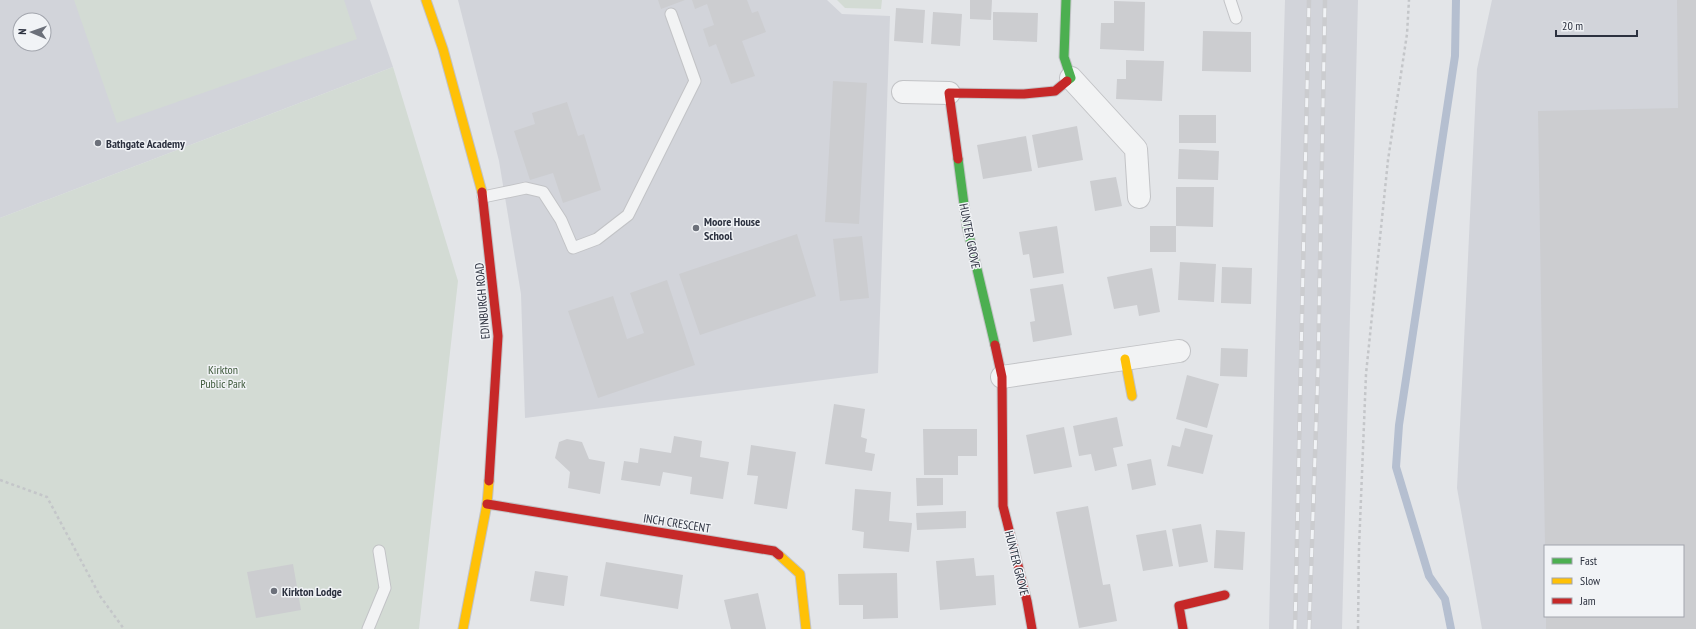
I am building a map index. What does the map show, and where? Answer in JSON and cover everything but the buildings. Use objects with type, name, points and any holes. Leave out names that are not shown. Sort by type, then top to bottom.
[{"type":"street","name":"EDINBURGH ROAD","points":[[426,0],[443,49],[483,197],[498,336],[486,504],[463,629]]},
{"type":"street","points":[[1066,0],[1064,57],[1071,78],[1136,149],[1139,197]]},
{"type":"street","points":[[903,92],[1024,94],[1055,91],[1071,78]]},
{"type":"street","name":"HUNTER GROVE","points":[[949,93],[966,227],[1002,377],[1003,506],[1027,600],[1032,629]]},
{"type":"street","points":[[1002,377],[1179,351]]},
{"type":"street","points":[[1125,359],[1132,396]]},
{"type":"street","name":"INCH CRESCENT","points":[[486,504],[774,551],[800,574],[806,629]]},
{"type":"street","points":[[1183,629],[1179,606],[1225,595]]},
{"type":"lane","points":[[1230,0],[1236,18]]},
{"type":"lane","points":[[483,197],[526,188],[543,192],[561,220],[573,248],[597,239],[628,215],[695,81],[671,14]]},
{"type":"lane","points":[[368,629],[385,588],[379,551]]},
{"type":"path","points":[[1358,629],[1359,548],[1366,374],[1388,160],[1407,34],[1409,0]]},
{"type":"path","points":[[0,480],[47,497],[100,596],[124,629]]},
{"type":"shaded area","name":"Bathgate Academy","points":[[0,0],[370,0],[393,67],[0,218]]},
{"type":"shaded area","name":"Moore House School","points":[[458,0],[827,0],[842,14],[890,16],[878,373],[525,418],[521,294],[499,161]]},
{"type":"shaded area","points":[[1285,0],[1358,0],[1342,629],[1269,629]]},
{"type":"shaded area","points":[[1492,0],[1696,0],[1696,629],[1482,629],[1457,488],[1477,69]]},
{"type":"green space","points":[[74,0],[344,0],[357,39],[117,123]]},
{"type":"green space","points":[[837,0],[882,0],[881,9],[845,8]]},
{"type":"green space","name":"Kirkton Public Park","points":[[393,67],[458,281],[419,629],[0,629],[0,218]]},
{"type":"waterway","points":[[1451,629],[1445,599],[1429,576],[1396,467],[1399,425],[1455,56],[1456,0]]},
{"type":"railway","points":[[1295,629],[1309,0]]},
{"type":"railway","points":[[1309,629],[1318,369],[1325,0]]},
{"type":"traffic: fast","points":[[1066,0],[1064,57],[1071,78],[1067,81]]},
{"type":"traffic: fast","points":[[958,159],[967,227],[995,345]]},
{"type":"traffic: slow","points":[[426,0],[443,49],[482,192]]},
{"type":"traffic: slow","points":[[1125,359],[1132,396]]},
{"type":"traffic: slow","points":[[463,629],[487,504],[489,481]]},
{"type":"traffic: slow","points":[[779,555],[800,574],[806,629]]},
{"type":"traffic: jam","points":[[958,159],[949,93],[1024,94],[1055,91],[1067,81]]},
{"type":"traffic: jam","points":[[482,192],[498,336],[489,481]]},
{"type":"traffic: jam","points":[[995,345],[1002,377],[1003,506],[1027,601],[1032,629]]},
{"type":"traffic: jam","points":[[487,504],[774,551],[779,555]]},
{"type":"traffic: jam","points":[[1183,629],[1179,606],[1225,595]]},
{"type":"place","name":"Bathgate Academy","points":[[98,143]]},
{"type":"place","name":"Moore House School","points":[[696,228]]},
{"type":"place","name":"Kirkton Lodge","points":[[274,591]]}]
